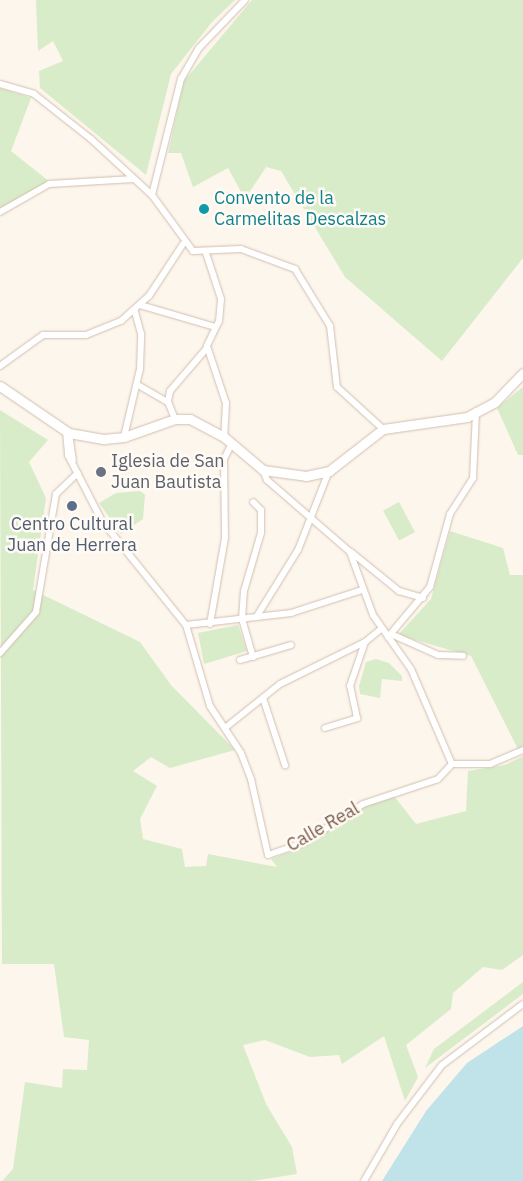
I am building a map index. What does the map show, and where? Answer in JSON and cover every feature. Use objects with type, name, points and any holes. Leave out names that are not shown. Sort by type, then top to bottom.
[{"type":"street","points":[[152,195],[181,79],[199,48],[245,0]]},
{"type":"street","points":[[0,84],[34,94],[134,179],[152,195],[183,244],[206,254],[241,249],[295,269],[330,326],[338,386],[383,428]]},
{"type":"street","points":[[0,212],[56,182],[134,179]]},
{"type":"street","points":[[0,366],[43,335],[97,333],[134,311],[183,244]]},
{"type":"street","points":[[175,419],[168,402],[172,386],[207,348],[215,327],[221,299],[206,254]]},
{"type":"street","points":[[140,305],[215,327]]},
{"type":"street","points":[[124,437],[138,384],[142,345],[134,311]]},
{"type":"street","points":[[207,348],[226,403],[224,437]]},
{"type":"street","points":[[262,470],[306,476],[329,471],[383,428],[456,420],[495,402],[522,376]]},
{"type":"street","points":[[138,384],[168,402]]},
{"type":"street","points":[[0,386],[68,432],[88,437],[124,437],[175,419],[200,423],[224,437],[262,470],[267,480],[314,518],[350,552],[399,591],[423,598]]},
{"type":"street","points":[[389,636],[423,598],[450,514],[473,478],[476,411]]},
{"type":"street","name":"Calle Real","points":[[68,432],[73,447],[74,464]]},
{"type":"street","name":"Calle Real","points":[[68,432],[64,446],[115,540],[186,625],[210,706],[225,728],[251,779],[268,855],[305,842],[363,804],[438,779],[452,764]]},
{"type":"street","points":[[73,447],[88,437]]},
{"type":"street","points":[[210,624],[225,538],[224,459],[231,445]]},
{"type":"street","points":[[257,616],[298,550],[314,518],[329,471]]},
{"type":"street","points":[[0,653],[36,612],[56,494],[78,473]]},
{"type":"street","points":[[253,502],[261,510],[262,533],[244,591],[242,619],[253,657]]},
{"type":"street","points":[[350,552],[362,590],[381,629],[389,636],[411,669],[452,764],[490,764],[523,750]]},
{"type":"street","points":[[186,625],[210,624],[320,606],[362,590]]},
{"type":"street","points":[[225,728],[280,684],[365,642],[381,629]]},
{"type":"street","points":[[389,636],[438,655],[463,656]]},
{"type":"street","points":[[325,728],[357,718],[350,686],[365,642]]},
{"type":"street","points":[[240,660],[291,645]]},
{"type":"street","points":[[263,698],[285,765]]},
{"type":"street","points":[[364,1181],[397,1124],[431,1076],[465,1043],[523,1004]]},
{"type":"green space","points":[[36,0],[235,0],[212,22],[171,74],[146,175],[40,88],[39,71],[63,61],[53,41],[38,51]]},
{"type":"green space","points":[[252,0],[523,0],[523,258],[442,361],[345,277],[281,171],[266,167],[245,199],[228,168],[193,187],[181,153],[168,153],[184,81]]},
{"type":"green space","points":[[0,88],[31,98],[11,151],[50,182],[0,208]]},
{"type":"green space","points":[[523,387],[523,455],[518,455],[497,408]]},
{"type":"green space","points":[[0,410],[48,440],[29,462],[46,498],[33,590],[140,642],[171,685],[235,750],[170,768],[151,757],[133,771],[157,786],[140,819],[143,839],[182,849],[185,867],[206,866],[208,854],[277,867],[271,859],[306,846],[359,809],[394,796],[416,824],[466,811],[468,771],[505,765],[523,756],[523,955],[502,970],[483,967],[453,993],[451,1009],[406,1045],[418,1077],[405,1101],[384,1036],[342,1064],[339,1055],[310,1057],[265,1040],[243,1045],[266,1104],[292,1147],[297,1174],[252,1181],[2,1181],[13,1169],[25,1082],[62,1088],[63,1069],[87,1070],[89,1040],[64,1037],[54,964],[2,964]]},
{"type":"green space","points":[[140,491],[145,495],[143,519],[121,534],[99,503],[116,493]]},
{"type":"green space","points":[[399,502],[415,532],[399,540],[383,510]]},
{"type":"green space","points":[[450,531],[503,548],[510,575],[523,575],[523,748],[518,749],[471,656],[398,635],[431,599]]},
{"type":"green space","points":[[238,625],[247,651],[204,664],[198,633]]},
{"type":"green space","points":[[376,659],[389,663],[402,676],[402,681],[382,679],[380,698],[360,694],[359,686],[366,662]]},
{"type":"green space","points":[[523,982],[523,994],[425,1068],[434,1049]]},
{"type":"water","points":[[523,1026],[523,1181],[382,1181],[426,1111],[467,1063]]},
{"type":"place","name":"Convento de la Carmelitas Descalzas","points":[[204,209]]},
{"type":"place","name":"Iglesia de San Juan Bautista","points":[[101,472]]},
{"type":"place","name":"Centro Cultural Juan de Herrera","points":[[72,506]]}]
